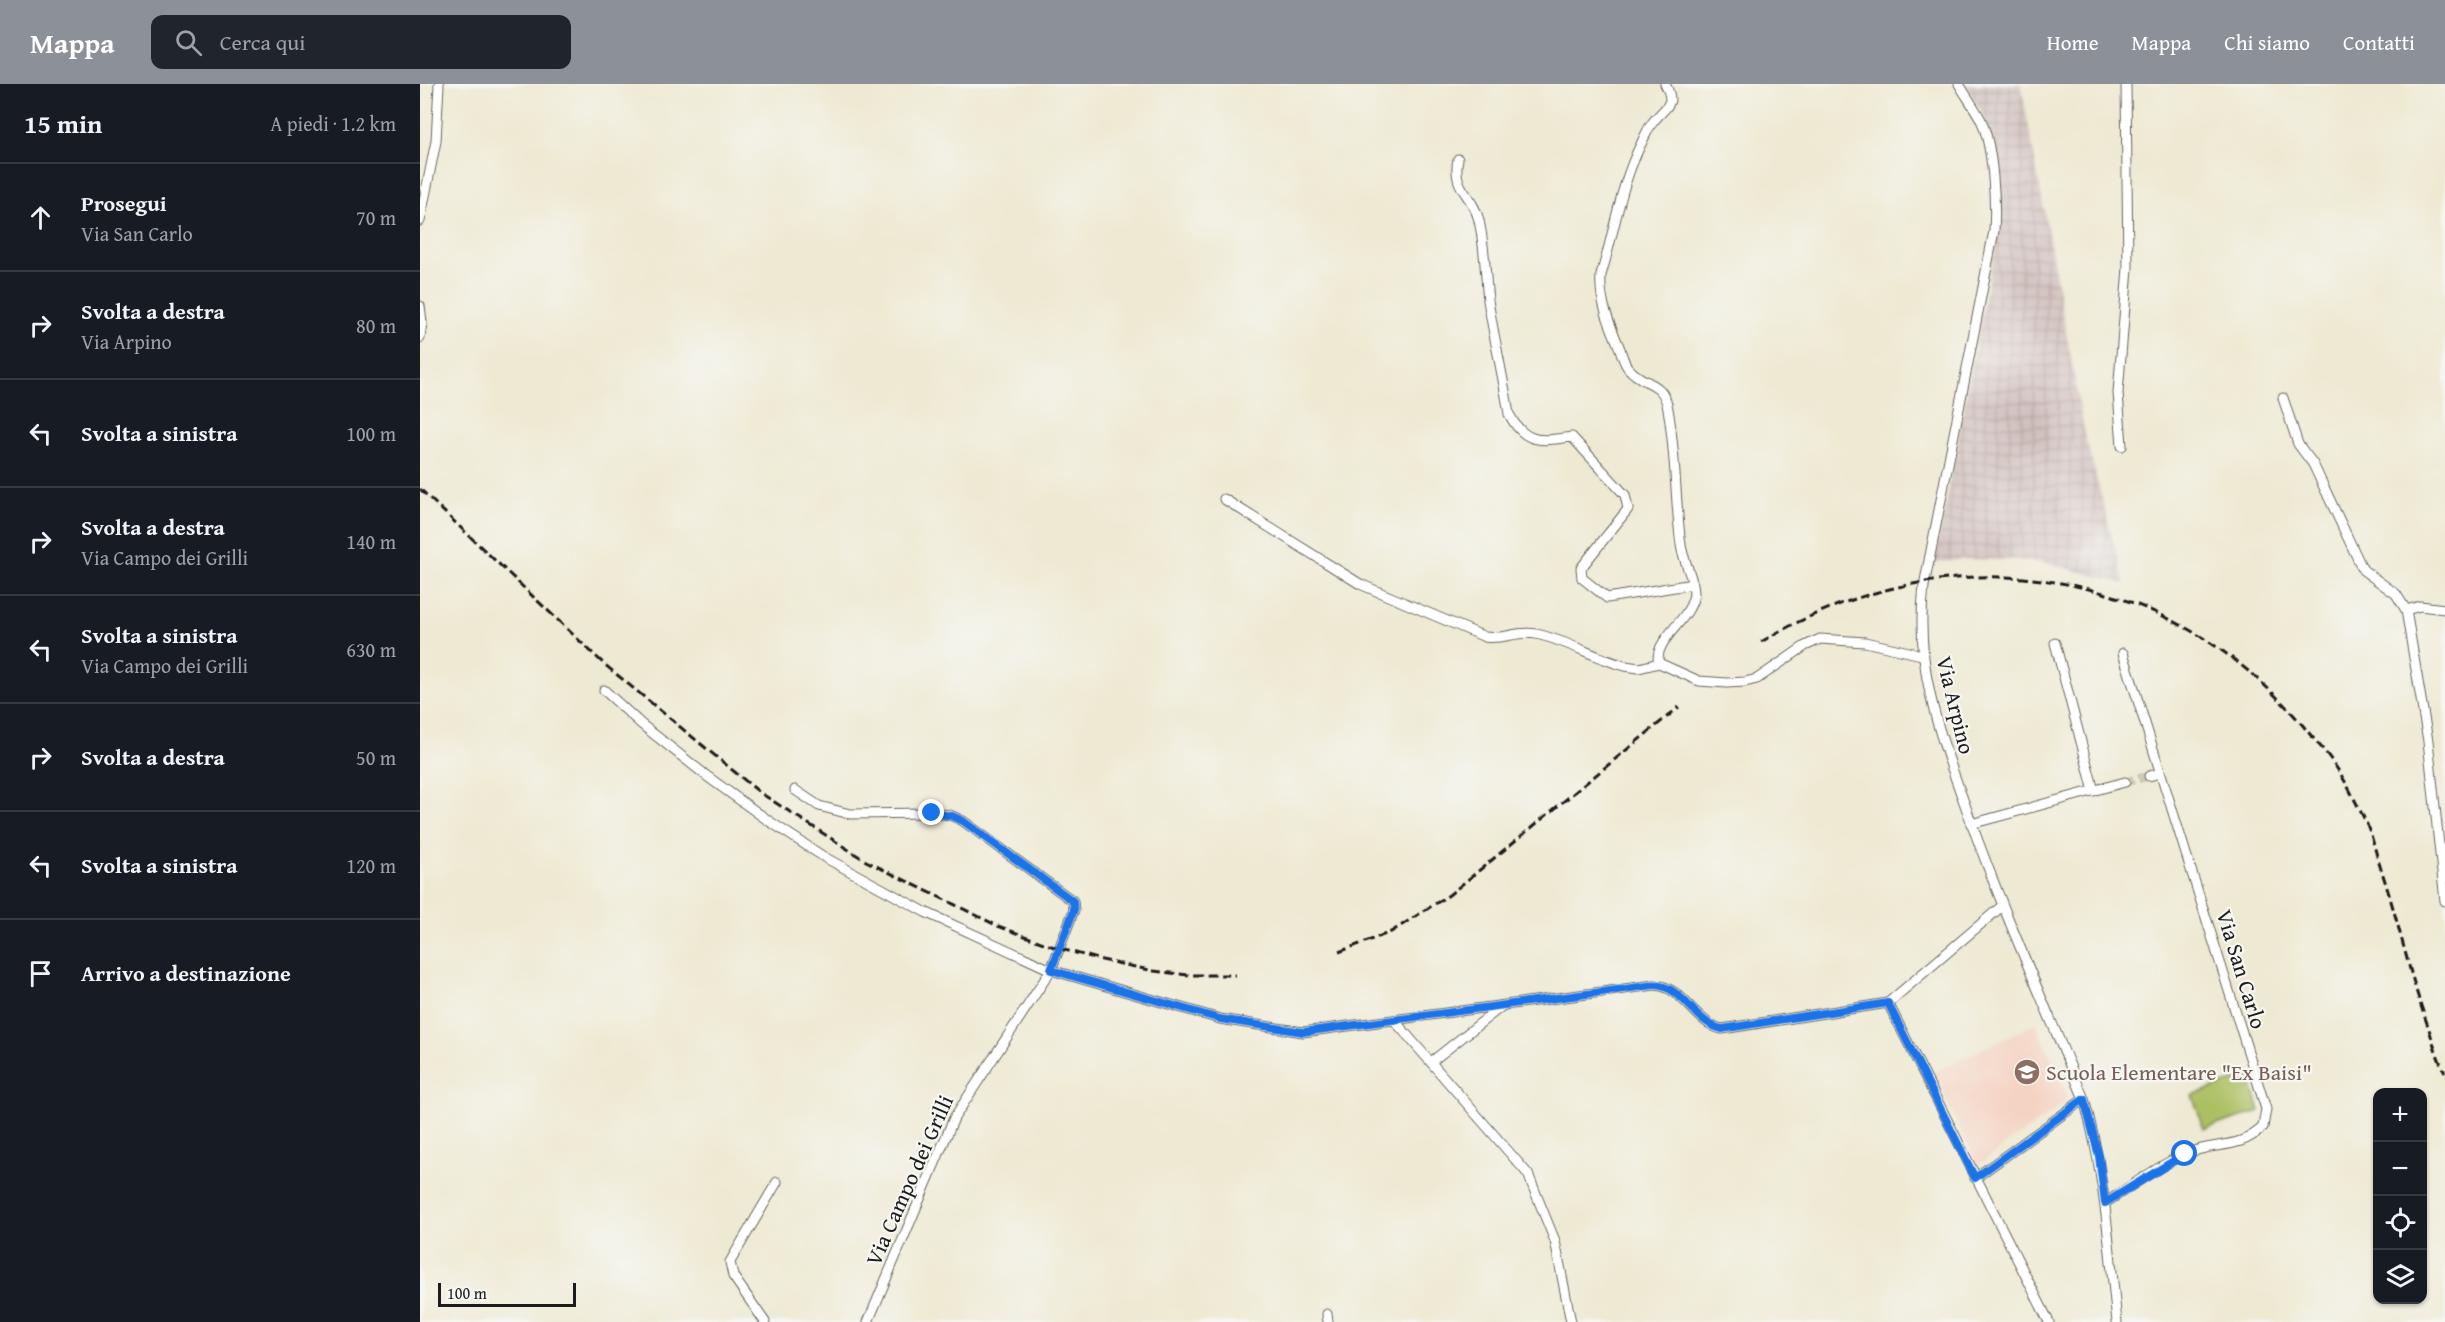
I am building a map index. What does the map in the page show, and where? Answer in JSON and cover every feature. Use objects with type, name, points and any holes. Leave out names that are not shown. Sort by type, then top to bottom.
[{"type":"street","points":[[420,222],[436,141],[439,84]]},
{"type":"street","points":[[1659,663],[1659,648],[1674,630],[1691,603],[1694,593],[1681,541],[1672,428],[1667,400],[1660,388],[1637,377],[1628,368],[1604,311],[1600,290],[1601,275],[1624,185],[1653,122],[1671,101],[1671,94],[1665,84]]},
{"type":"street","name":"Via Arpino","points":[[1959,84],[1981,122],[1987,142],[1996,207],[1995,223],[1924,586],[1921,619],[1922,655],[1937,724],[1971,824],[2002,906],[2084,1099],[2099,1156],[2117,1322]]},
{"type":"street","points":[[2122,446],[2118,393],[2128,268],[2126,84]]},
{"type":"street","points":[[1458,159],[1456,167],[1459,183],[1464,195],[1474,205],[1479,219],[1489,303],[1509,414],[1515,427],[1524,436],[1532,439],[1572,436],[1625,495],[1629,504],[1628,509],[1581,568],[1582,578],[1607,598],[1693,584]]},
{"type":"street","points":[[420,306],[422,322],[420,338]]},
{"type":"street","points":[[2283,398],[2298,444],[2313,465],[2363,570],[2396,594],[2406,610],[2428,741],[2445,902]]},
{"type":"street","points":[[1224,499],[1360,584],[1466,630],[1493,638],[1534,633],[1631,668],[1659,663],[1699,681],[1726,683],[1754,680],[1805,646],[1820,639],[1865,642],[1922,655]]},
{"type":"street","points":[[2406,610],[2420,606],[2445,609]]},
{"type":"street","points":[[2055,643],[2094,791]]},
{"type":"street","name":"Via San Carlo","points":[[2105,1203],[2185,1154],[2202,1148],[2242,1142],[2264,1127],[2266,1109],[2123,653]]},
{"type":"street","points":[[604,690],[641,724],[769,821],[824,857],[925,912],[1051,970],[1212,1017],[1254,1026],[1303,1032],[1661,985],[1674,991],[1711,1025],[1726,1029],[1888,1003],[2002,906]]},
{"type":"street","points":[[2149,776],[2160,773]]},
{"type":"street","points":[[1971,824],[2125,782]]},
{"type":"street","name":"Via Campo dei Grilli","points":[[795,790],[817,805],[850,814],[932,813],[952,816],[963,821],[1073,901],[1074,910],[1051,970],[954,1118],[868,1322]]},
{"type":"street","points":[[1888,1003],[2049,1322]]},
{"type":"street","points":[[1431,1062],[1502,1006]]},
{"type":"street","points":[[1394,1020],[1528,1174],[1555,1241],[1571,1322]]},
{"type":"street","points":[[1975,1178],[2084,1099]]},
{"type":"street","points":[[765,1322],[733,1276],[730,1262],[777,1182]]},
{"type":"shaded area","points":[[1965,84],[2021,84],[2085,436],[2125,584],[2051,564],[2017,560],[1964,559],[1934,563],[1997,233],[1999,205],[1991,139],[1984,116]]},
{"type":"shaded area","points":[[2036,1023],[2066,1092],[2065,1103],[1978,1165],[1933,1073]]},
{"type":"green space","points":[[2249,1076],[2260,1111],[2204,1129],[2192,1095]]},
{"type":"tunnel","points":[[2125,782],[2149,776]]},
{"type":"railway","points":[[420,489],[604,664],[759,792],[866,861],[998,926],[1057,948],[1154,971],[1188,975],[1236,975]]},
{"type":"railway","points":[[1761,642],[1833,607],[1906,585],[1980,577],[2053,582],[2124,600],[2191,631],[2254,675],[2309,733],[2342,777],[2370,831],[2421,1006],[2445,1072]]},
{"type":"railway","points":[[1339,952],[1391,932],[1449,895],[1679,707]]},
{"type":"place","name":"Scuola Elementare \"Ex Baisi\"","points":[[2027,1072]]},
{"type":"route","points":[[932,813],[952,816],[963,821],[1073,901],[1074,910],[1051,970],[1212,1017],[1243,1024],[1305,1032],[1654,985],[1671,989],[1708,1023],[1722,1029],[1888,1003],[1975,1178],[2084,1099],[2099,1156],[2105,1203],[2185,1154]]}]
